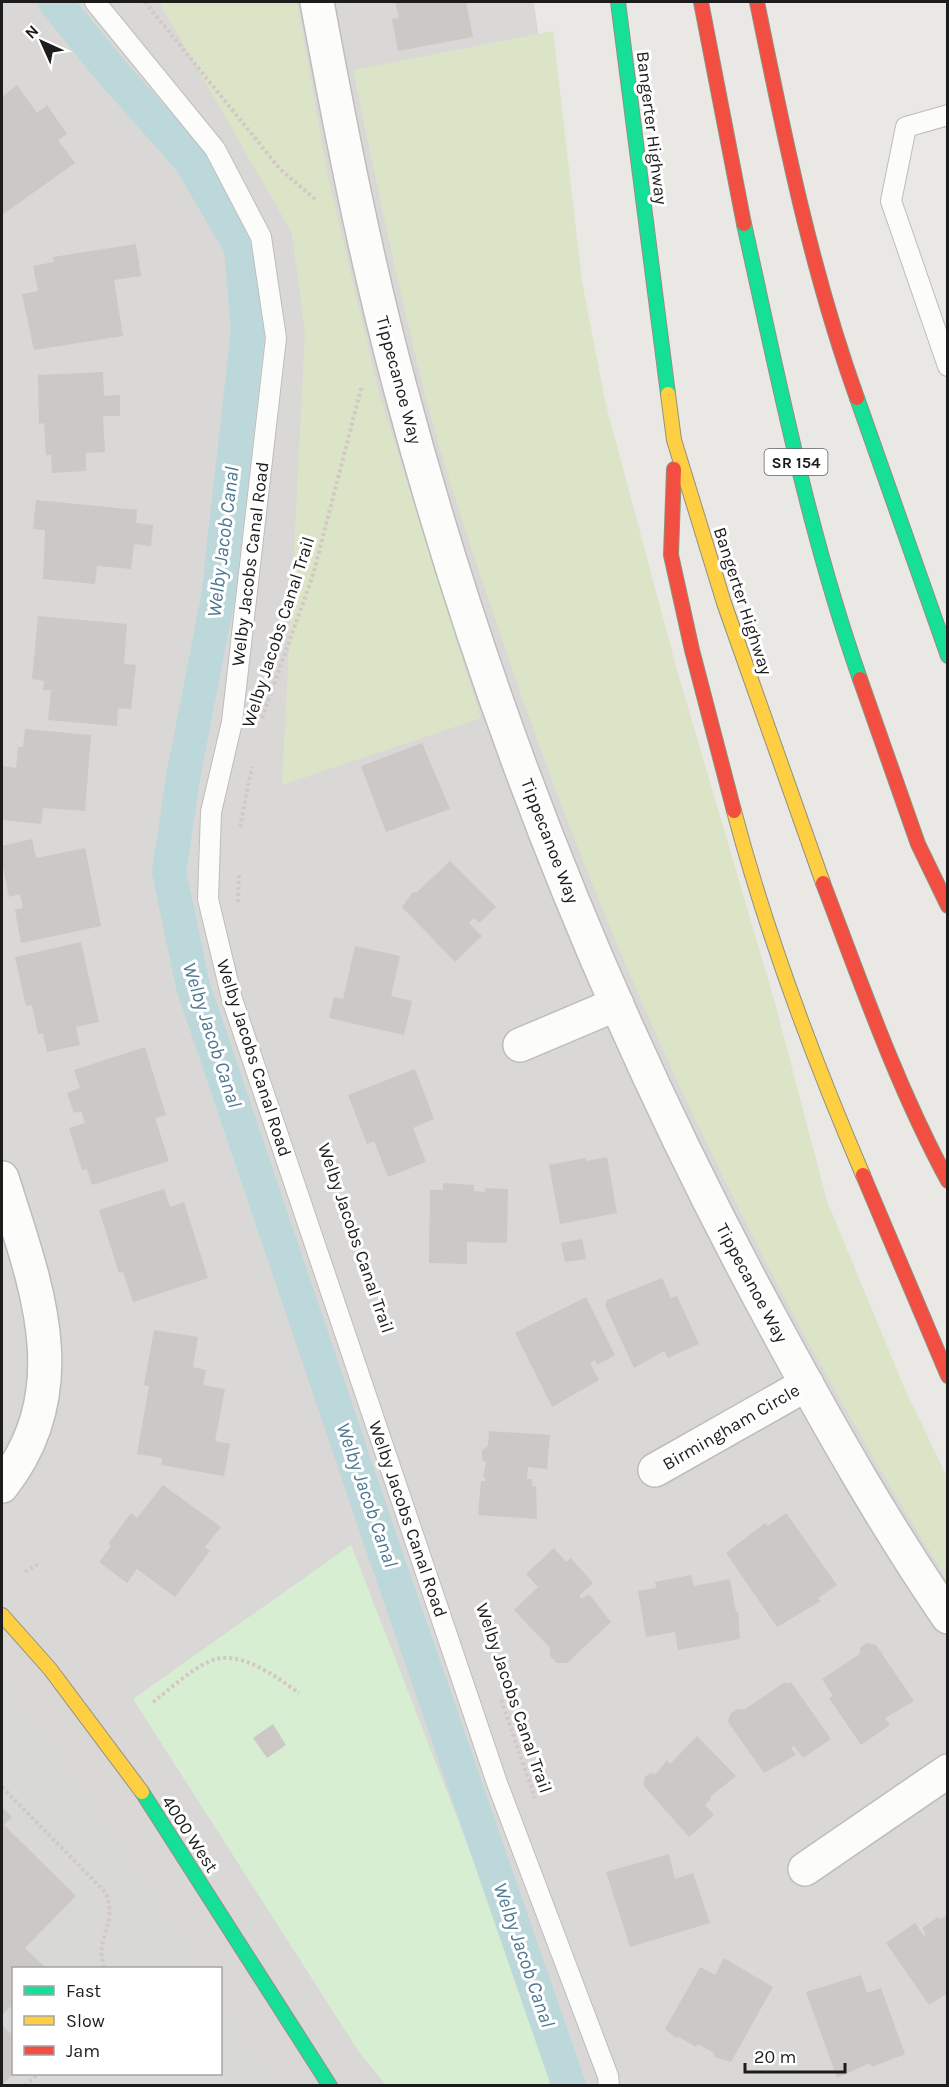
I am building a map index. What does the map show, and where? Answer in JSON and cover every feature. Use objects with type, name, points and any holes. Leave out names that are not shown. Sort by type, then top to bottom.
[{"type":"main road","name":"Bangerter Highway","points":[[618,2],[674,440],[724,603],[788,790],[855,968],[929,1146],[948,1181]]},
{"type":"main road","name":"SR 154","points":[[701,2],[737,193],[805,493],[845,636],[918,844],[948,906]]},
{"type":"main road","points":[[757,2],[783,128],[840,351],[948,656]]},
{"type":"main road","points":[[674,440],[671,555],[694,661],[744,848],[774,946],[819,1072],[948,1376]]},
{"type":"main road","name":"4000 West","points":[[2,1615],[59,1678],[119,1757],[330,2085]]},
{"type":"street","name":"Tippecanoe Way","points":[[317,2],[366,250],[429,491],[511,740],[574,903],[617,1004],[690,1163],[738,1258],[873,1498],[948,1617]]},
{"type":"street","points":[[520,1045],[617,1004]]},
{"type":"street","points":[[2,1178],[38,1294],[45,1349],[43,1388],[36,1425],[27,1449],[2,1486]]},
{"type":"street","name":"Birmingham Circle","points":[[655,1470],[807,1384]]},
{"type":"street","points":[[805,1869],[948,1771]]},
{"type":"lane","name":"Welby Jacobs Canal Road","points":[[95,2],[215,149],[261,237],[276,338],[232,722],[211,812],[208,900],[232,999],[497,1783],[608,2076],[609,2085]]},
{"type":"lane","points":[[948,115],[906,127],[891,201],[948,366]]},
{"type":"path","points":[[146,2],[280,169],[316,200]]},
{"type":"path","name":"Welby Jacobs Canal Trail","points":[[260,728],[265,705],[294,634],[314,575],[362,385]]},
{"type":"path","points":[[239,829],[253,762]]},
{"type":"path","points":[[238,909],[239,863]]},
{"type":"path","points":[[25,1572],[38,1564]]},
{"type":"path","points":[[153,1702],[206,1662],[221,1657],[243,1661],[276,1676],[299,1693]]},
{"type":"path","name":"Welby Jacobs Canal Trail","points":[[499,1697],[538,1808]]},
{"type":"path","points":[[2,1787],[106,1893],[112,1909],[108,1929],[101,1942],[100,1956],[104,1967]]},
{"type":"shaded area","points":[[2,2],[534,2],[562,214],[726,967],[947,1494],[947,2085],[2,2086]]},
{"type":"shaded area","points":[[2,1686],[54,1750],[195,1967],[12,1967],[12,2075],[222,2075],[222,2010],[270,2085],[2,2085]]},
{"type":"shaded area","points":[[222,2072],[231,2085],[25,2085],[37,2075],[222,2075]]},
{"type":"green space","points":[[159,2],[297,2],[328,176],[379,393],[481,718],[282,785],[305,334],[292,233]]},
{"type":"green space","points":[[553,31],[582,281],[605,401],[677,670],[775,1003],[827,1201],[904,1387],[947,1477],[947,1579],[816,1356],[699,1127],[645,1009],[595,891],[548,770],[474,555],[426,398],[353,70]]},
{"type":"green space","points":[[351,1545],[495,1915],[553,2085],[386,2085],[359,2052],[133,1699]]},
{"type":"building","points":[[395,2],[466,2],[473,37],[398,51],[392,19],[399,18]]},
{"type":"building","points":[[17,85],[37,113],[47,105],[67,134],[58,140],[75,163],[2,215],[2,97]]},
{"type":"building","points":[[136,244],[141,276],[114,280],[123,336],[34,350],[22,294],[38,291],[33,266],[54,262],[53,257]]},
{"type":"building","points":[[103,372],[104,396],[120,395],[120,416],[103,416],[105,452],[86,453],[86,471],[52,473],[51,455],[46,455],[44,423],[39,424],[38,375]]},
{"type":"building","points":[[36,500],[137,510],[136,523],[153,525],[151,546],[134,544],[131,569],[97,566],[95,584],[43,579],[45,530],[33,529]]},
{"type":"building","points":[[38,616],[127,624],[124,664],[136,665],[131,709],[118,708],[117,726],[48,720],[51,690],[43,690],[44,681],[32,679]]},
{"type":"building","points":[[25,729],[91,735],[85,811],[43,808],[41,824],[2,820],[2,766],[16,768],[18,747],[23,747]]},
{"type":"building","points":[[422,743],[450,809],[386,832],[361,766]]},
{"type":"building","points":[[32,839],[36,858],[85,848],[101,926],[21,943],[15,910],[23,908],[20,894],[9,897],[2,862],[2,846]]},
{"type":"building","points":[[450,861],[496,907],[479,923],[474,918],[469,923],[482,936],[455,962],[402,907],[413,892],[417,892]]},
{"type":"building","points":[[81,942],[99,1022],[76,1027],[80,1045],[47,1052],[43,1033],[38,1034],[32,1005],[26,1006],[15,957]]},
{"type":"building","points":[[355,946],[400,956],[391,996],[412,1001],[404,1035],[329,1018],[334,997],[343,999]]},
{"type":"building","points":[[145,1047],[166,1115],[155,1118],[169,1161],[92,1185],[87,1169],[82,1170],[69,1128],[85,1123],[81,1111],[74,1113],[67,1093],[80,1088],[74,1070]]},
{"type":"building","points":[[415,1069],[434,1119],[413,1128],[426,1162],[388,1177],[374,1141],[367,1144],[348,1095]]},
{"type":"building","points":[[607,1157],[617,1213],[560,1224],[549,1165],[585,1158],[586,1161]]},
{"type":"building","points":[[443,1183],[474,1185],[474,1191],[485,1192],[485,1188],[508,1189],[507,1243],[467,1242],[467,1264],[429,1263],[430,1190],[443,1190]]},
{"type":"building","points":[[164,1189],[170,1207],[184,1202],[208,1278],[133,1302],[123,1272],[119,1273],[99,1210]]},
{"type":"building","points":[[582,1239],[586,1259],[565,1262],[561,1243]]},
{"type":"building","points":[[662,1278],[671,1298],[677,1296],[699,1344],[668,1358],[664,1351],[634,1368],[605,1305],[607,1300]]},
{"type":"building","points":[[586,1297],[615,1355],[597,1365],[595,1360],[590,1363],[599,1380],[552,1407],[515,1333]]},
{"type":"building","points":[[154,1330],[198,1337],[193,1367],[206,1370],[203,1385],[225,1389],[215,1441],[230,1444],[224,1476],[161,1465],[162,1458],[137,1454],[149,1386],[144,1385]]},
{"type":"building","points":[[489,1431],[550,1435],[547,1469],[528,1467],[527,1479],[532,1479],[532,1486],[536,1486],[537,1519],[478,1515],[481,1481],[485,1481],[483,1477],[486,1463],[482,1459],[482,1450],[488,1446]]},
{"type":"building","points":[[163,1485],[221,1527],[205,1547],[210,1551],[175,1597],[137,1569],[127,1583],[99,1562],[111,1546],[108,1544],[131,1513],[137,1518]]},
{"type":"building","points":[[786,1513],[837,1585],[818,1598],[821,1601],[777,1627],[726,1553],[765,1523],[768,1526]]},
{"type":"building","points":[[554,1548],[566,1562],[571,1558],[593,1583],[579,1596],[582,1599],[589,1594],[611,1622],[567,1663],[557,1663],[550,1656],[550,1648],[514,1610],[538,1587],[526,1574]]},
{"type":"building","points":[[691,1575],[694,1586],[730,1579],[736,1612],[738,1612],[740,1639],[678,1650],[675,1632],[646,1637],[638,1591],[656,1588],[655,1582]]},
{"type":"building","points":[[867,1643],[876,1645],[914,1701],[885,1718],[890,1725],[861,1745],[829,1698],[833,1696],[822,1679],[860,1654],[860,1648]]},
{"type":"building","points":[[785,1682],[786,1684],[791,1682],[831,1739],[803,1758],[794,1746],[791,1748],[796,1755],[764,1773],[728,1722],[730,1714],[737,1709],[744,1710]]},
{"type":"building","points":[[273,1724],[286,1745],[267,1758],[253,1738]]},
{"type":"building","points":[[697,1736],[736,1776],[710,1797],[711,1799],[705,1805],[714,1815],[689,1837],[644,1786],[644,1778],[650,1773],[656,1774],[667,1760],[670,1764]]},
{"type":"building","points":[[2,1807],[12,1817],[4,1825],[76,1896],[25,1948],[45,1967],[12,1967],[12,2005],[2,2015]]},
{"type":"building","points":[[669,1854],[675,1879],[693,1873],[710,1923],[630,1947],[606,1872]]},
{"type":"building","points":[[948,1914],[948,1993],[929,2005],[886,1943],[915,1923],[924,1936],[926,1934],[922,1928],[938,1917],[940,1919]]},
{"type":"building","points":[[724,1958],[773,1987],[731,2062],[715,2057],[714,2053],[698,2044],[696,2047],[679,2037],[676,2038],[665,2029],[700,1967],[715,1975]]},
{"type":"building","points":[[861,1975],[867,1993],[881,1988],[905,2054],[872,2067],[870,2063],[837,2078],[806,1992]]},
{"type":"building","points":[[2,2025],[12,2035],[12,2075],[2,2085]]},
{"type":"waterway","name":"Welby Jacob Canal","points":[[55,2],[112,72],[190,160],[241,247],[248,330],[218,598],[184,772],[169,872],[193,986],[379,1536],[569,2086]]},
{"type":"traffic: fast","points":[[618,2],[668,394]]},
{"type":"traffic: fast","points":[[744,224],[809,510],[841,623],[860,679]]},
{"type":"traffic: fast","points":[[857,398],[948,656]]},
{"type":"traffic: fast","points":[[142,1792],[330,2086]]},
{"type":"traffic: slow","points":[[668,394],[674,440],[724,603],[823,883]]},
{"type":"traffic: slow","points":[[734,811],[776,950],[826,1086],[863,1175]]},
{"type":"traffic: slow","points":[[2,1615],[50,1669],[142,1792]]},
{"type":"traffic: jam","points":[[701,2],[744,224]]},
{"type":"traffic: jam","points":[[757,2],[788,152],[812,252],[857,398]]},
{"type":"traffic: jam","points":[[674,469],[671,555],[692,650],[734,811]]},
{"type":"traffic: jam","points":[[860,679],[918,844],[948,906]]},
{"type":"traffic: jam","points":[[823,883],[896,1072],[948,1181]]},
{"type":"traffic: jam","points":[[863,1175],[948,1376]]}]
